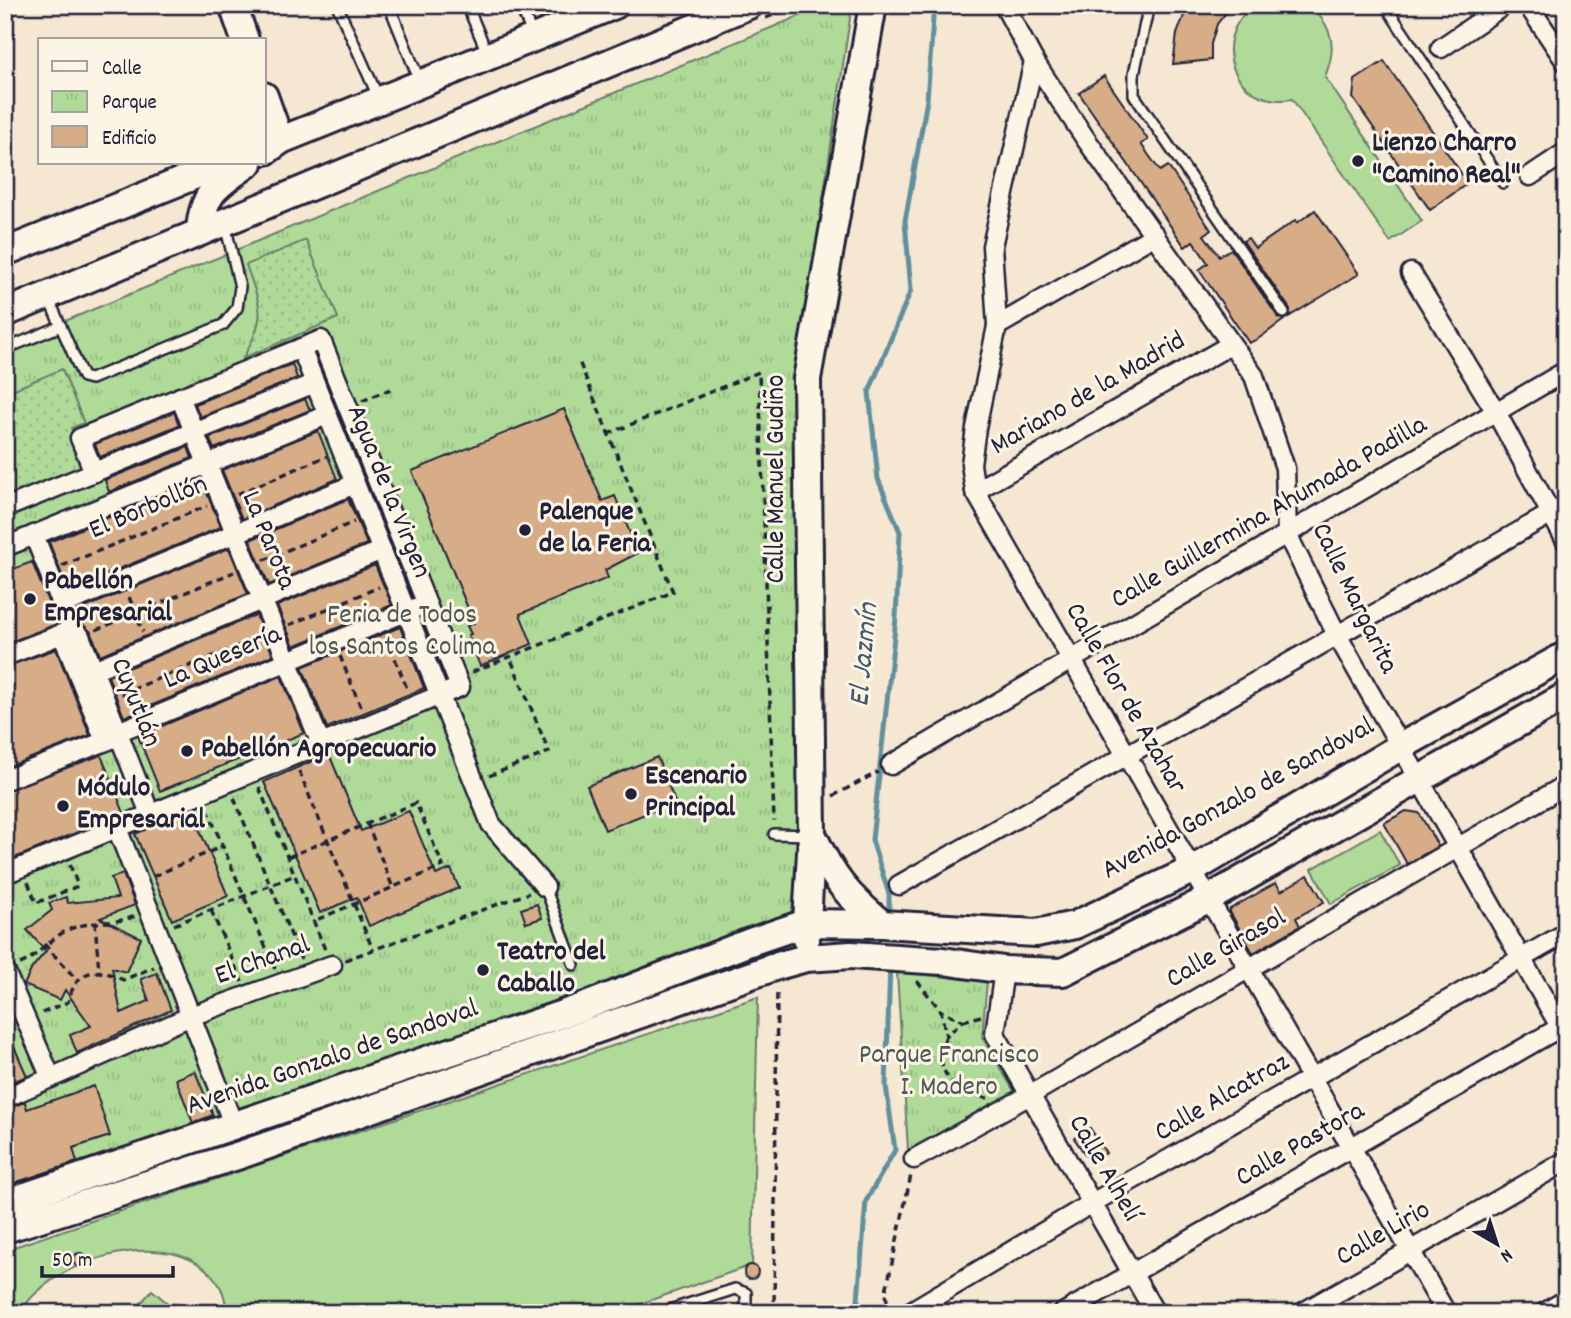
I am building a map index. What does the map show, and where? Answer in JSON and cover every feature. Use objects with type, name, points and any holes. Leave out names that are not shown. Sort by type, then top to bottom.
[{"type":"main road","points":[[233,5],[244,38]]},
{"type":"main road","points":[[266,116],[269,147],[534,38],[588,10],[615,5]]},
{"type":"main road","points":[[5,313],[749,5]]},
{"type":"main road","name":"Calle Manuel Gudiño","points":[[806,958],[812,835],[807,379],[873,5]]},
{"type":"main road","points":[[5,252],[224,164]]},
{"type":"main road","points":[[212,227],[201,212],[216,186],[248,164]]},
{"type":"main road","name":"Avenida Gonzalo de Sandoval","points":[[5,1203],[583,1007],[806,923],[1036,933],[1074,925],[1192,870],[1400,747],[1566,655]]},
{"type":"main road","name":"Avenida Gonzalo de Sandoval","points":[[5,1229],[243,1154],[806,958],[851,955],[896,962],[943,961],[1004,970],[1063,972],[1209,899],[1566,696]]},
{"type":"main road","points":[[812,835],[826,864],[846,894],[889,925]]},
{"type":"street","name":"Calle Margarita","points":[[1004,5],[1034,61],[1084,138],[1254,376],[1285,468],[1287,534],[1337,635],[1521,959],[1564,1029]]},
{"type":"street","points":[[1441,48],[1504,5]]},
{"type":"street","points":[[1528,5],[1566,62]]},
{"type":"street","name":"Calle Flor de Azahar","points":[[1034,61],[992,246],[997,326],[971,464],[975,491],[1446,1313]]},
{"type":"street","points":[[1531,176],[1566,152]]},
{"type":"street","points":[[997,326],[1155,235]]},
{"type":"street","points":[[1411,273],[1558,509],[1566,541]]},
{"type":"street","name":"Agua de la Virgen","points":[[458,683],[321,340],[301,348],[491,824],[545,887]]},
{"type":"street","name":"Mariano de la Madrid","points":[[975,491],[1230,345]]},
{"type":"street","points":[[94,472],[80,438],[301,348]]},
{"type":"street","name":"Calle Guillermina Ahumada Padilla","points":[[891,765],[1566,371]]},
{"type":"street","points":[[5,508],[314,383]]},
{"type":"street","name":"La Parota","points":[[180,397],[321,744]]},
{"type":"street","points":[[5,547],[327,415]]},
{"type":"street","points":[[62,605],[355,484]]},
{"type":"street","points":[[899,885],[1558,509]]},
{"type":"street","name":"Cuyutlán","points":[[34,535],[62,605],[67,632],[80,636],[86,673],[150,814]]},
{"type":"street","points":[[86,673],[382,550]]},
{"type":"street","name":"La Quesería","points":[[5,780],[426,604]]},
{"type":"street","points":[[5,656],[67,632]]},
{"type":"street","name":"Cuyutlán","points":[[86,673],[105,701],[114,736]]},
{"type":"street","points":[[14,871],[440,695],[458,683]]},
{"type":"street","name":"Calle Girasol","points":[[914,1159],[1030,1095],[1566,785]]},
{"type":"street","points":[[117,828],[230,1116]]},
{"type":"street","name":"Calle Alcatraz","points":[[908,1313],[1092,1203],[1566,933]]},
{"type":"street","name":"El Chanal","points":[[5,1098],[191,1016],[332,965]]},
{"type":"street","name":"Calle Alhelí","points":[[1004,970],[995,1034],[1155,1313]]},
{"type":"street","points":[[7,981],[51,1078]]},
{"type":"street","name":"Calle Pastora","points":[[1063,1313],[1351,1147],[1564,1029]]},
{"type":"street","name":"Calle Lirio","points":[[1302,1313],[1566,1161]]},
{"type":"street","points":[[1544,1313],[1566,1300]]},
{"type":"lane","points":[[337,5],[380,101]]},
{"type":"lane","points":[[389,5],[421,84]]},
{"type":"lane","points":[[467,5],[488,57]]},
{"type":"lane","points":[[520,5],[534,38]]},
{"type":"lane","points":[[1149,5],[1134,74],[1135,95],[1284,313]]},
{"type":"lane","points":[[1384,5],[1503,183]]},
{"type":"lane","points":[[47,295],[83,377],[91,379],[223,325],[237,308],[240,287],[212,227]]},
{"type":"lane","points":[[5,349],[61,326]]},
{"type":"lane","points":[[774,834],[812,835]]},
{"type":"lane","points":[[545,887],[574,965]]},
{"type":"lane","points":[[660,1313],[735,1289],[746,1293],[746,1313]]},
{"type":"path","points":[[458,683],[510,657],[673,592],[578,359]]},
{"type":"path","points":[[608,435],[759,372],[774,834]]},
{"type":"path","name":"El Borbollón","points":[[49,572],[342,450]]},
{"type":"path","points":[[122,580],[149,646]]},
{"type":"path","points":[[105,701],[394,581]]},
{"type":"path","points":[[380,623],[414,706]]},
{"type":"path","points":[[334,642],[368,725]]},
{"type":"path","points":[[474,782],[549,752],[510,657]]},
{"type":"path","points":[[292,756],[373,950]]},
{"type":"path","points":[[253,772],[332,965]]},
{"type":"path","points":[[812,807],[867,778]]},
{"type":"path","points":[[227,783],[307,974]]},
{"type":"path","points":[[201,794],[281,983]]},
{"type":"path","points":[[288,857],[416,803],[443,866],[314,921]]},
{"type":"path","points":[[367,823],[393,888]]},
{"type":"path","points":[[139,882],[223,846]]},
{"type":"path","points":[[14,871],[36,903],[78,886],[64,850]]},
{"type":"path","points":[[158,932],[295,875]]},
{"type":"path","name":"El Chanal","points":[[332,965],[545,887]]},
{"type":"path","points":[[211,910],[247,995]]},
{"type":"path","points":[[30,960],[44,944],[69,930],[95,922],[120,922]]},
{"type":"path","points":[[95,922],[99,971]]},
{"type":"path","points":[[44,944],[78,980]]},
{"type":"path","points":[[26,1020],[68,1002],[78,980],[87,973],[111,973],[123,979],[169,961]]},
{"type":"path","points":[[896,962],[941,1011],[963,1021]]},
{"type":"path","points":[[774,1313],[778,966]]},
{"type":"path","points":[[941,1011],[946,1035],[940,1056],[946,1074],[957,1090],[976,1097],[992,1098]]},
{"type":"path","points":[[946,1035],[963,1021],[981,1016]]},
{"type":"path","points":[[888,1313],[886,1291],[914,1159]]},
{"type":"green space","name":"Feria de Todos los Santos Colima","points":[[826,5],[852,5],[796,379],[799,874],[795,903],[786,922],[5,1189],[5,346]]},
{"type":"green space","name":"Lienzo Charro \"Camino Real\"","points":[[1254,5],[1305,5],[1319,14],[1331,40],[1330,62],[1325,77],[1422,221],[1390,242],[1292,99],[1272,99],[1255,93],[1242,83],[1234,69],[1230,53],[1232,36],[1240,19]]},
{"type":"green space","points":[[306,240],[338,318],[243,358],[256,332],[260,312],[246,265]]},
{"type":"green space","points":[[62,369],[84,423],[71,428],[87,469],[12,497],[5,479],[5,393]]},
{"type":"green space","points":[[1380,830],[1400,865],[1331,904],[1312,869]]},
{"type":"green space","name":"Parque Francisco I. Madero","points":[[897,972],[987,981],[982,1037],[1014,1091],[908,1150]]},
{"type":"green space","points":[[758,997],[752,1265],[614,1313],[226,1313],[225,1299],[220,1287],[203,1267],[182,1256],[158,1251],[131,1252],[78,1266],[54,1279],[34,1295],[20,1313],[5,1313],[5,1250]]},
{"type":"green space","points":[[152,1290],[179,1313],[133,1313]]},
{"type":"building","points":[[1188,5],[1232,5],[1217,24],[1211,44],[1211,60],[1173,64],[1177,34]]},
{"type":"building","points":[[1384,61],[1468,183],[1430,210],[1353,98],[1355,80]]},
{"type":"building","points":[[1104,76],[1148,140],[1141,144],[1160,171],[1168,166],[1211,230],[1204,235],[1219,256],[1231,249],[1278,317],[1284,320],[1258,339],[1249,343],[1199,270],[1208,263],[1193,241],[1185,247],[1079,93]]},
{"type":"building","points":[[1315,210],[1359,274],[1290,316],[1290,309],[1243,241],[1248,238],[1255,248]]},
{"type":"building","points":[[292,364],[297,378],[200,417],[195,404]]},
{"type":"building","points":[[305,399],[310,410],[214,449],[209,438]]},
{"type":"building","name":"Palenque de la Feria","points":[[564,409],[602,501],[615,496],[638,553],[605,570],[608,578],[520,614],[532,644],[480,666],[468,635],[471,634],[467,626],[474,623],[412,471]]},
{"type":"building","points":[[174,412],[179,425],[100,457],[95,444]]},
{"type":"building","points":[[318,431],[337,479],[242,519],[222,470]]},
{"type":"building","points":[[188,447],[192,458],[109,492],[105,480]]},
{"type":"building","points":[[201,479],[221,527],[68,590],[49,542]]},
{"type":"building","points":[[348,499],[367,544],[269,585],[250,540]]},
{"type":"building","points":[[229,548],[248,594],[100,655],[91,632],[81,623],[77,611]]},
{"type":"building","name":"Pabellón Empresarial","points":[[32,562],[57,624],[5,644],[5,572]]},
{"type":"building","points":[[375,565],[392,605],[294,646],[277,606]]},
{"type":"building","points":[[256,615],[273,655],[124,717],[108,676]]},
{"type":"building","points":[[400,627],[424,688],[327,728],[302,667]]},
{"type":"building","points":[[56,649],[90,735],[5,768],[5,667]]},
{"type":"building","points":[[281,676],[304,733],[160,791],[138,736]]},
{"type":"building","points":[[329,754],[361,831],[409,811],[436,875],[451,869],[459,888],[369,926],[357,897],[320,913],[264,782]]},
{"type":"building","name":"Módulo Empresarial","points":[[101,755],[124,813],[5,862],[5,791]]},
{"type":"building","name":"Escenario Principal","points":[[657,757],[675,802],[605,830],[587,786]]},
{"type":"building","points":[[191,810],[228,896],[172,920],[135,834]]},
{"type":"building","points":[[1406,811],[1419,813],[1438,846],[1407,864],[1384,823]]},
{"type":"building","points":[[123,874],[135,905],[100,918],[141,938],[126,972],[112,968],[121,1013],[149,1001],[141,979],[157,973],[171,1010],[77,1053],[70,1035],[91,1026],[65,990],[60,1000],[24,985],[32,968],[46,951],[27,930],[52,910],[49,903],[66,897],[68,903],[118,898],[111,878]]},
{"type":"building","points":[[1308,875],[1324,902],[1296,918],[1300,926],[1253,953],[1230,909],[1276,883],[1281,891]]},
{"type":"building","points":[[537,904],[542,918],[526,923],[521,909]]},
{"type":"building","points":[[5,1026],[27,1076],[5,1085]]},
{"type":"building","points":[[195,1071],[213,1115],[193,1123],[176,1079]]},
{"type":"building","points":[[94,1086],[110,1136],[73,1148],[77,1162],[5,1186],[5,1109],[25,1102],[27,1109]]},
{"type":"building","points":[[1090,1128],[1106,1153],[1091,1163],[1074,1138]]},
{"type":"building","points":[[77,1253],[83,1253],[87,1260],[83,1267],[77,1267],[73,1263],[73,1257]]},
{"type":"building","points":[[748,1265],[754,1265],[758,1272],[754,1279],[748,1279],[744,1275],[744,1269]]},
{"type":"waterway","name":"El Jazmín","points":[[889,916],[889,894],[872,840],[896,618],[900,532],[878,479],[869,392],[911,290],[905,221],[927,100],[934,5]]},
{"type":"waterway","name":"El Jazmín","points":[[857,1313],[866,1201],[895,1150],[886,1086],[890,964]]},
{"type":"place","name":"Lienzo Charro \"Camino Real\"","points":[[1358,161]]},
{"type":"place","name":"Palenque de la Feria","points":[[525,530]]},
{"type":"place","name":"Pabellón Empresarial","points":[[30,599]]},
{"type":"place","name":"Pabellón Agropecuario","points":[[187,751]]},
{"type":"place","name":"Escenario Principal","points":[[631,794]]},
{"type":"place","name":"Módulo Empresarial","points":[[63,806]]},
{"type":"place","name":"Teatro del Caballo","points":[[483,970]]}]
